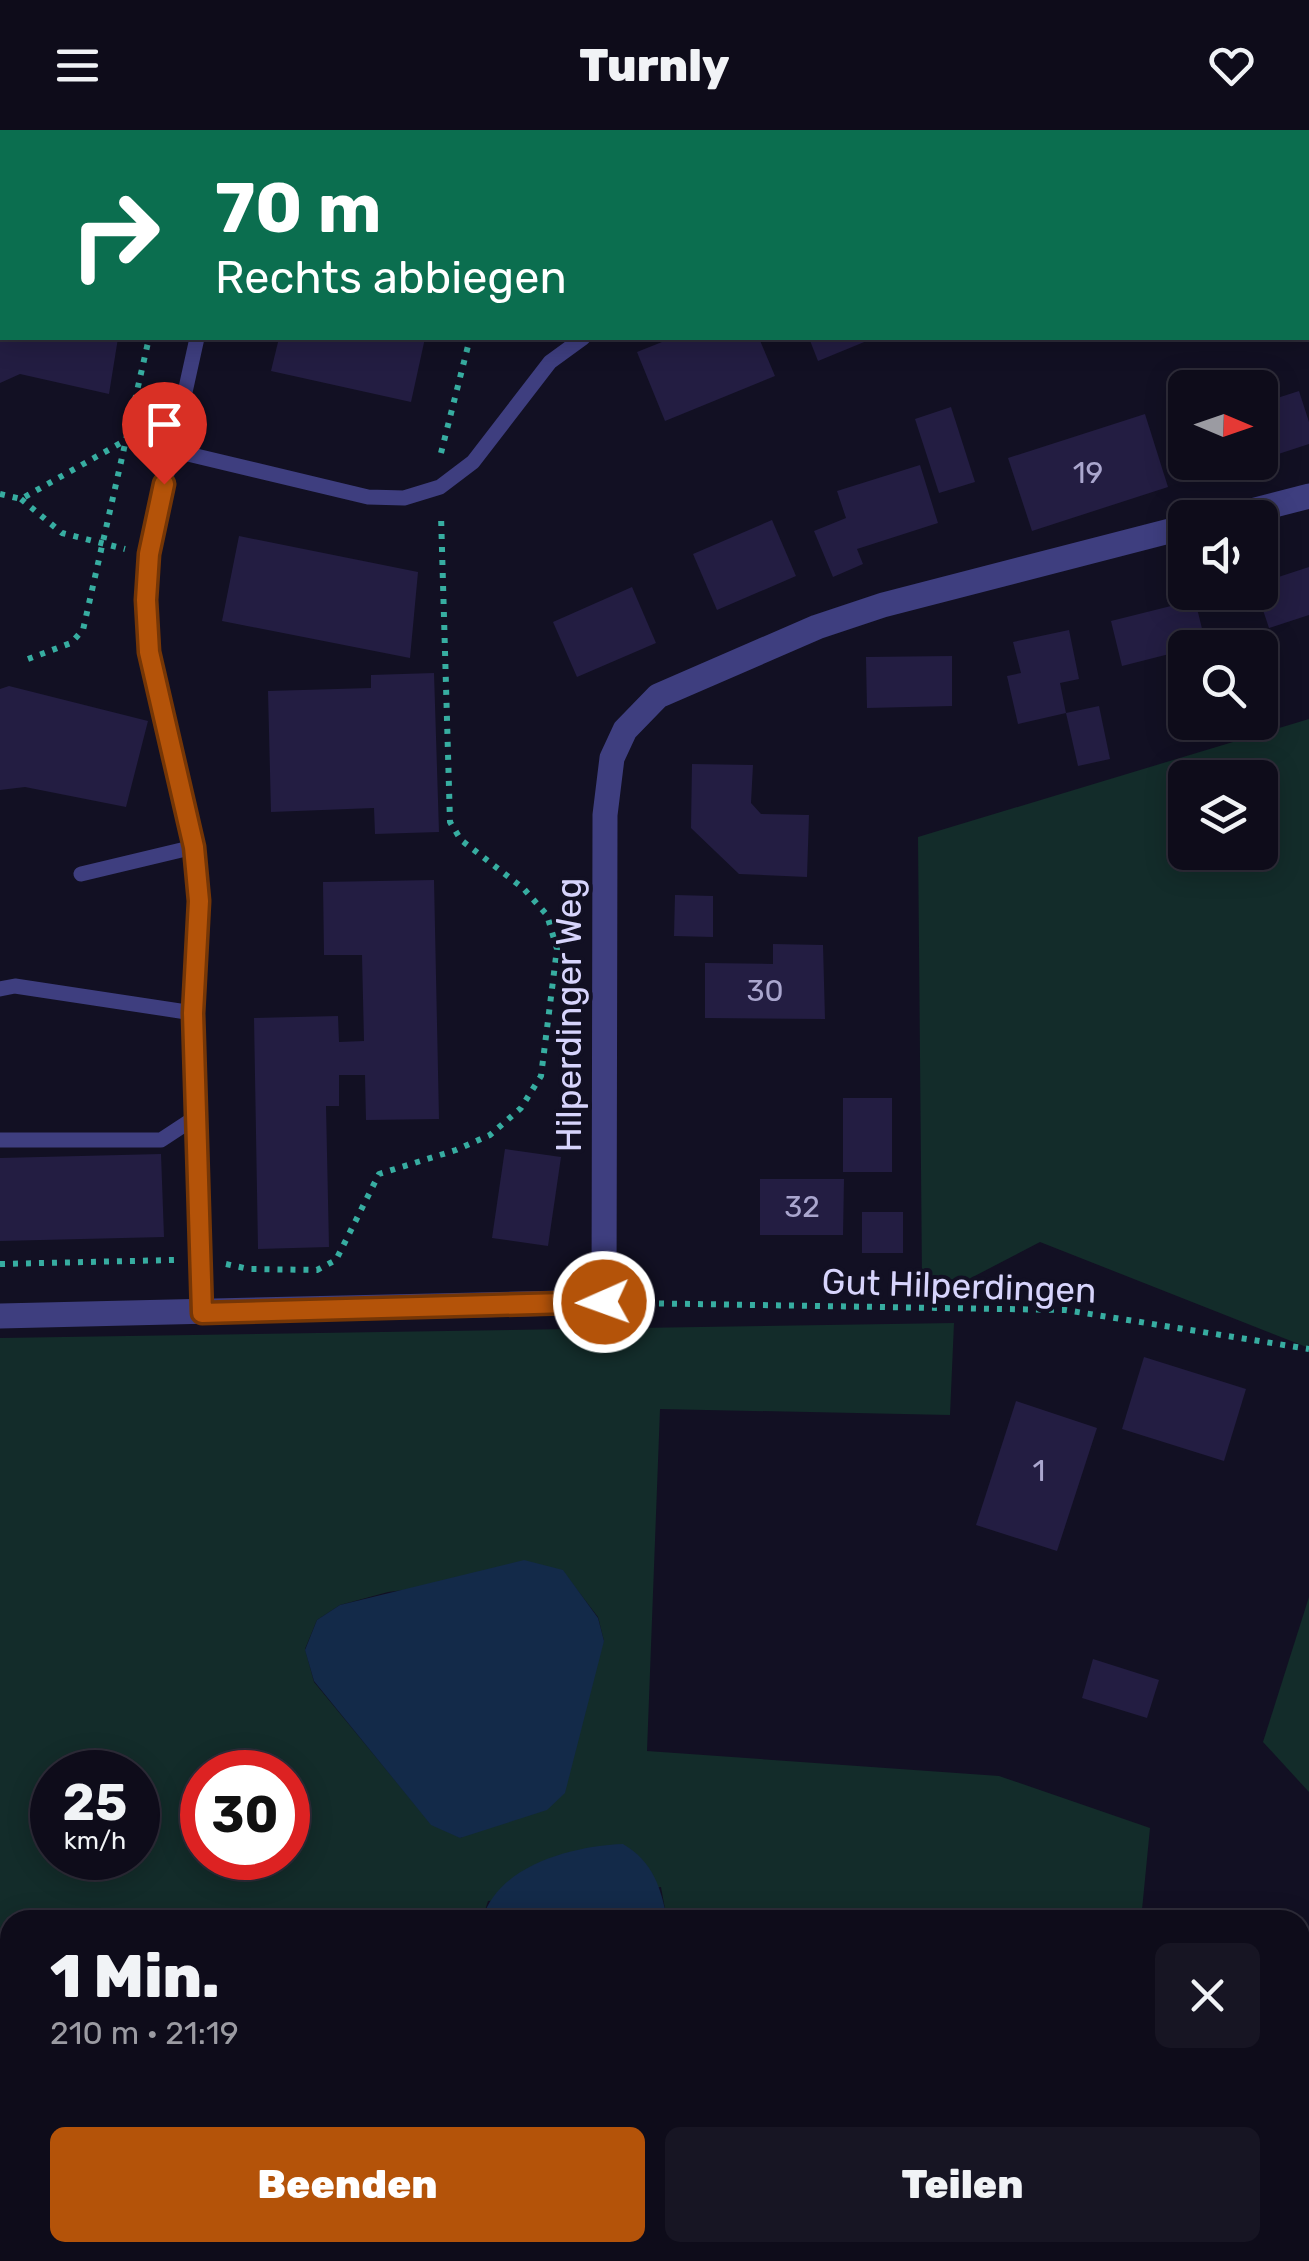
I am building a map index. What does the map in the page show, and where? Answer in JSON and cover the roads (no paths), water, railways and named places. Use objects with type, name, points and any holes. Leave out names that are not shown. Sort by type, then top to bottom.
[{"type":"street","points":[[1278,504],[1309,496]]},
{"type":"street","name":"Hilperdinger Weg","points":[[202,1313],[604,1302],[604,815],[612,758],[624,730],[658,696],[817,627],[883,605],[1168,532]]},
{"type":"street","points":[[0,1316],[202,1313]]},
{"type":"lane","points":[[197,340],[149,554],[146,600],[149,652],[194,847],[199,901],[193,1013],[202,1313]]},
{"type":"lane","points":[[172,450],[368,497],[404,498],[440,487],[473,462],[550,362],[580,340]]},
{"type":"lane","points":[[81,874],[194,847]]},
{"type":"lane","points":[[0,989],[15,986],[193,1013]]},
{"type":"lane","points":[[0,1140],[161,1140],[196,1117]]},
{"type":"water","points":[[524,1560],[563,1570],[598,1618],[604,1641],[565,1793],[547,1810],[460,1838],[431,1825],[314,1681],[305,1650],[317,1620],[340,1605]]},
{"type":"water","points":[[623,1844],[642,1859],[654,1876],[665,1910],[487,1910],[504,1885],[520,1872],[560,1854]]}]
